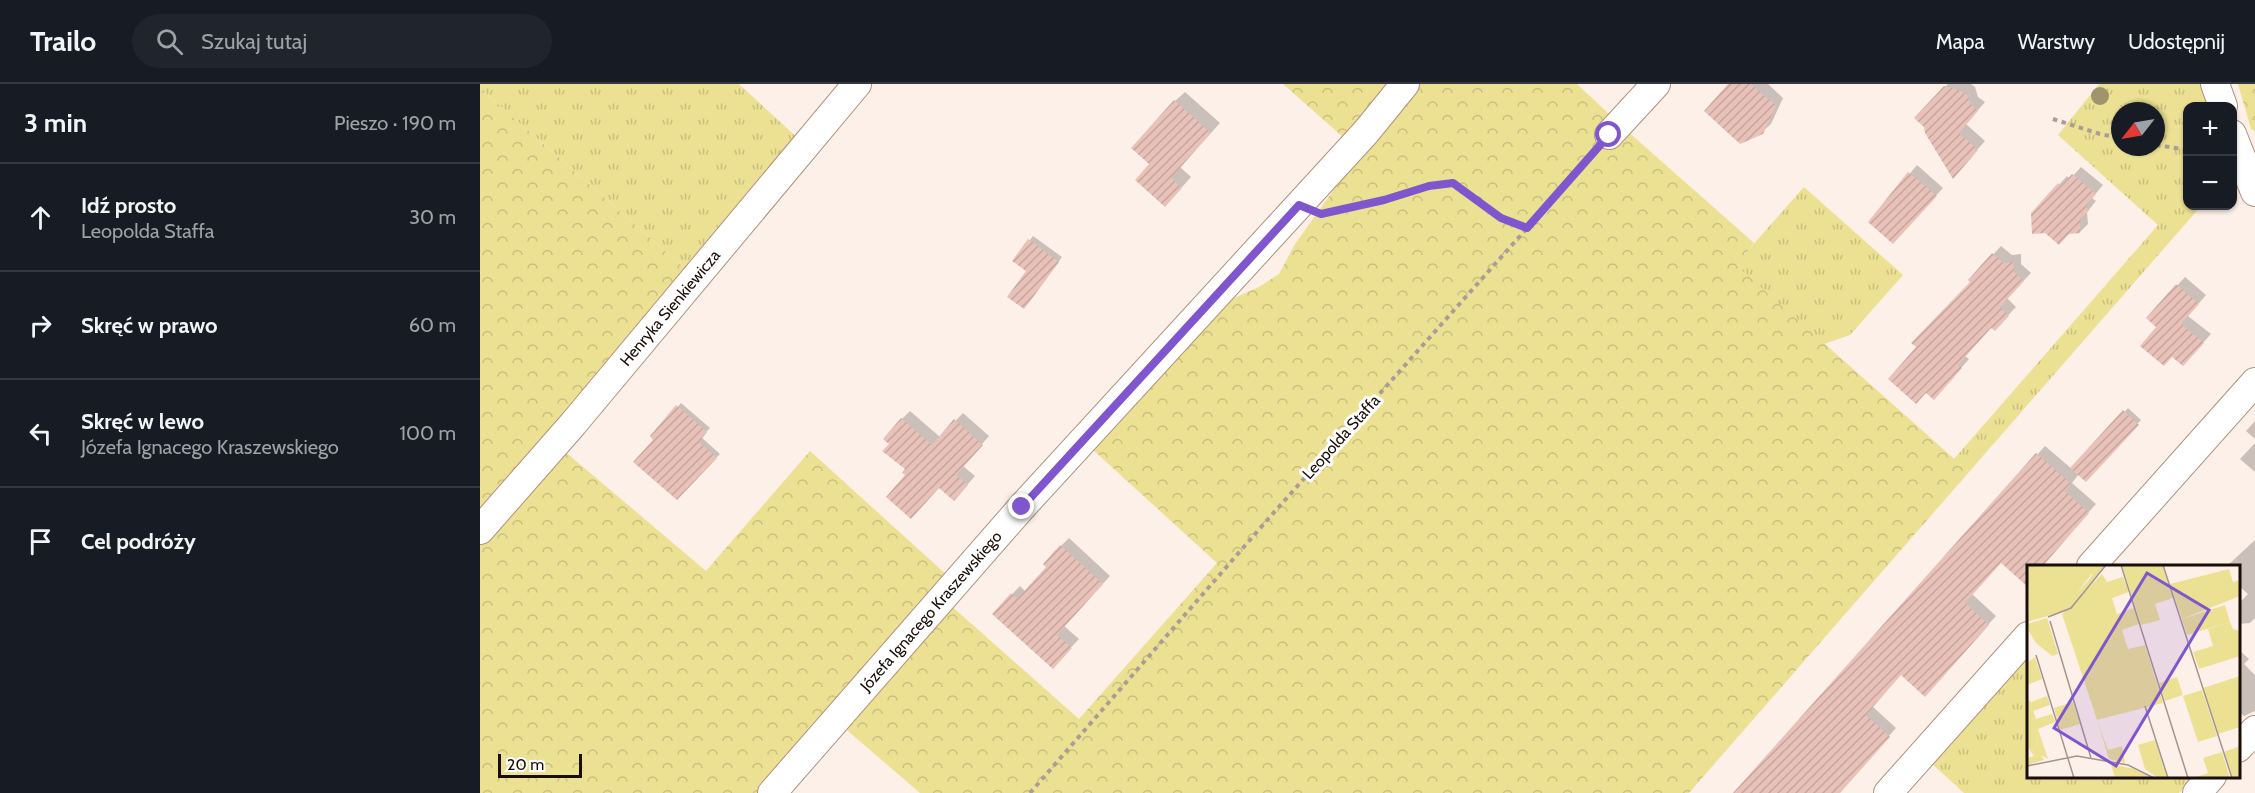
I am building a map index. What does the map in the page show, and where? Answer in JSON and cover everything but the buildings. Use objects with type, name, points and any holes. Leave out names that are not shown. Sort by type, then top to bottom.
[{"type":"street","name":"Henryka Sienkiewicza","points":[[480,530],[573,424],[857,84]]},
{"type":"street","name":"Józefa Ignacego Kraszewskiego","points":[[771,793],[1022,507],[1366,132],[1405,84]]},
{"type":"street","points":[[1609,135],[1656,84]]},
{"type":"street","points":[[2215,84],[2222,102]]},
{"type":"street","points":[[2237,147],[2255,192]]},
{"type":"street","points":[[2093,565],[2255,382]]},
{"type":"street","points":[[1888,793],[2027,637]]},
{"type":"street","points":[[2240,746],[2255,730]]},
{"type":"street","points":[[2197,793],[2211,778]]},
{"type":"path","points":[[2053,118],[2111,136]]},
{"type":"path","name":"Leopolda Staffa","points":[[1030,793],[1269,518],[1609,135]]},
{"type":"path","points":[[2165,146],[2183,149]]},
{"type":"path","points":[[1299,205],[1321,214],[1384,200],[1429,186],[1453,183],[1501,218],[1527,228]]},
{"type":"green space","points":[[480,84],[739,84],[803,143],[689,272],[480,88]]},
{"type":"green space","points":[[1283,84],[1389,84],[1343,137]]},
{"type":"green space","points":[[1418,84],[1577,84],[1754,243],[1736,265],[1969,472],[1689,793],[920,793],[841,725],[948,603],[1079,719],[1217,563],[1092,449],[1225,302],[1259,287],[1279,274],[1295,244],[1350,167]]},
{"type":"green space","points":[[2099,84],[2201,84],[2207,102],[2183,102],[2183,210],[2198,210],[1969,472],[1954,459],[2158,225],[2058,135]]},
{"type":"green space","points":[[2238,84],[2255,84],[2255,131],[2251,129]]},
{"type":"green space","points":[[480,88],[689,272],[480,519]]},
{"type":"green space","points":[[1804,187],[1903,275],[1850,335],[1824,344],[1735,265]]},
{"type":"green space","points":[[563,450],[706,571],[810,451],[948,576],[759,793],[480,793],[480,545]]},
{"type":"green space","points":[[2027,655],[2027,778],[2193,778],[2179,793],[1964,793],[1931,763]]},
{"type":"route","points":[[1022,507],[1299,205],[1321,214],[1384,200],[1429,186],[1453,183],[1501,218],[1527,228],[1609,135]]}]
